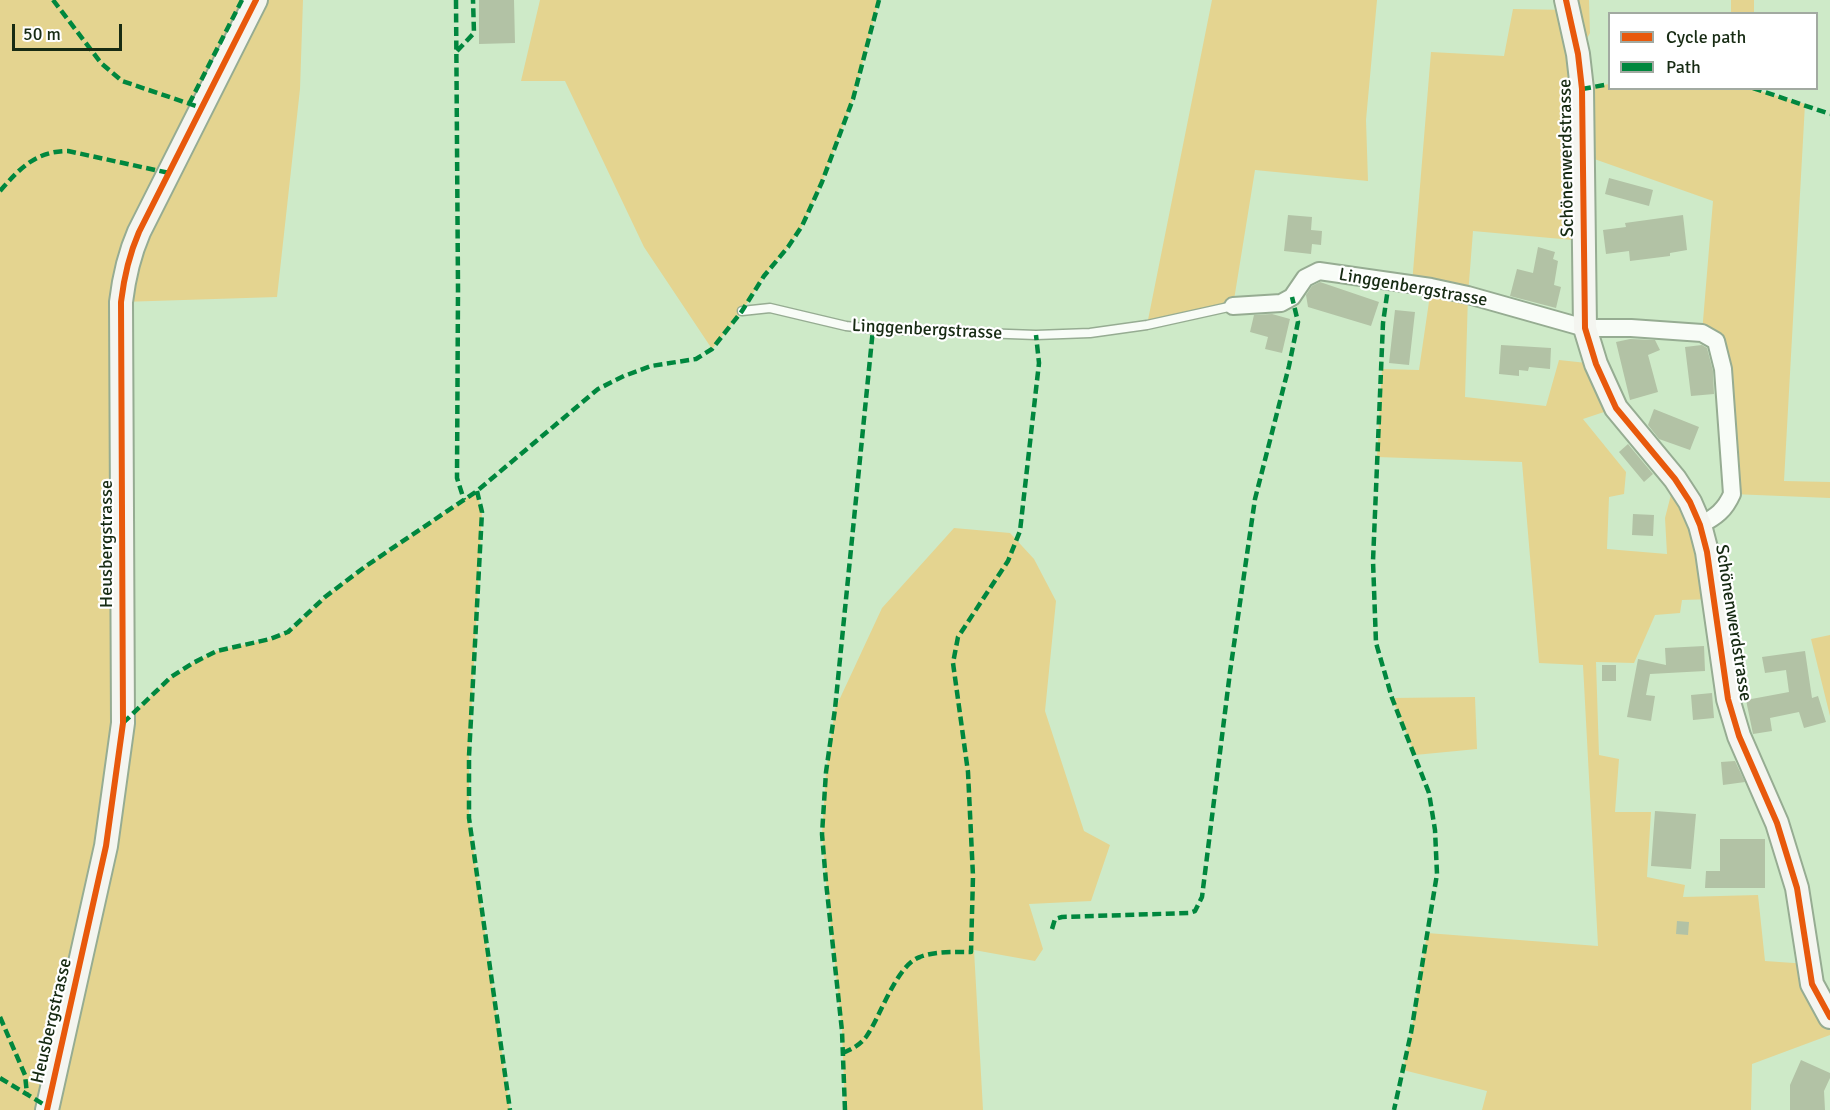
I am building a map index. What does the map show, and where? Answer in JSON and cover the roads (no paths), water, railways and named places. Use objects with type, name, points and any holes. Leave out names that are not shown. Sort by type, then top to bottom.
[{"type":"street","name":"Heusbergstrasse","points":[[47,1110],[106,846],[123,723],[121,302],[123,282],[131,251],[139,232],[256,0]]},
{"type":"street","name":"Schönenwerdstrasse","points":[[1566,0],[1578,54],[1582,89],[1585,328],[1596,363],[1616,408],[1675,479],[1690,502],[1700,525],[1707,552],[1728,699],[1739,736],[1777,823],[1797,888],[1812,984],[1830,1017]]},
{"type":"street","name":"Linggenbergstrasse","points":[[1233,306],[1281,303],[1292,297],[1305,278],[1319,271],[1431,287],[1585,328],[1631,328],[1702,333],[1716,341],[1723,369],[1732,494],[1726,507],[1714,518],[1700,525]]},
{"type":"lane","name":"Linggenbergstrasse","points":[[742,311],[770,308],[873,330],[1036,335],[1089,333],[1148,325],[1233,306]]}]
